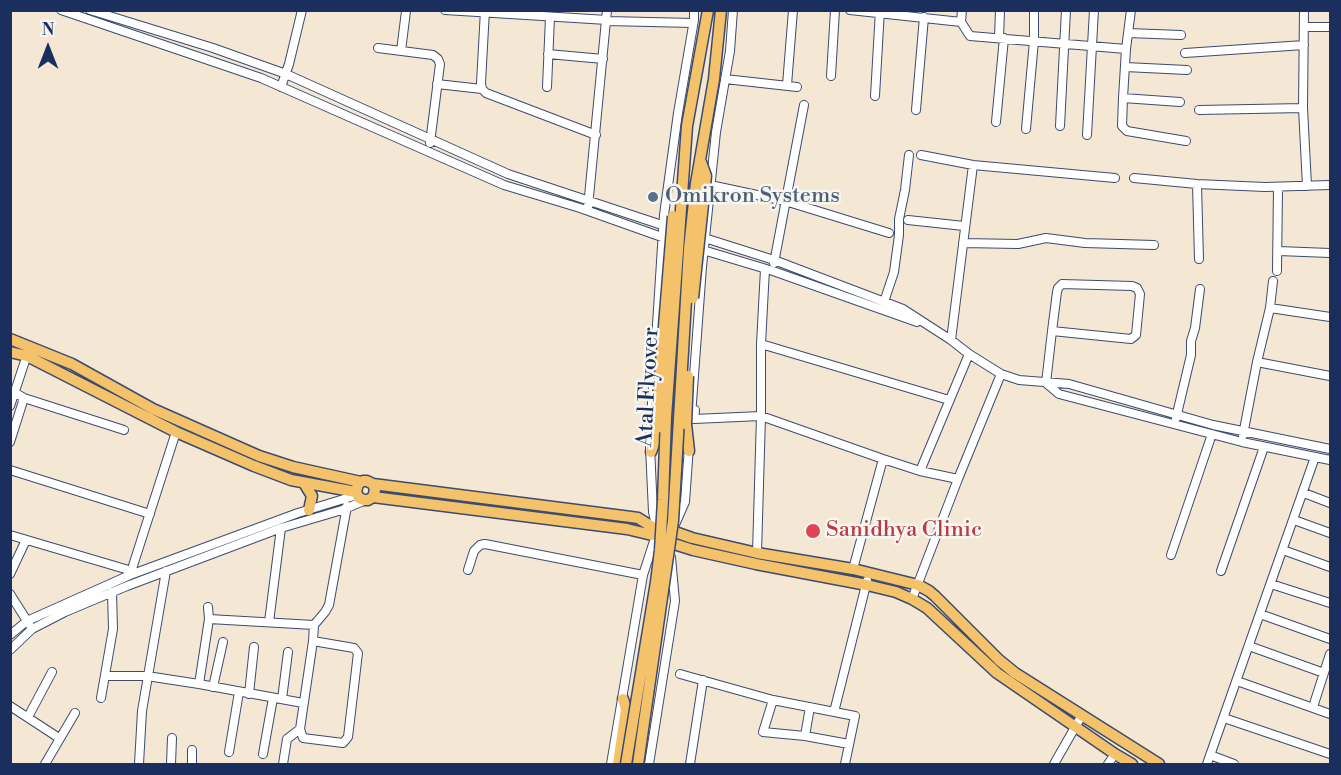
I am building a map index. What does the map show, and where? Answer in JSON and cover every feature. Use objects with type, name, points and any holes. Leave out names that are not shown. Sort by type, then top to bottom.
[{"type":"main road","name":"Atal Flyover","points":[[638,765],[673,521],[689,249],[722,13]]},
{"type":"main road","name":"Atal Flyover","points":[[626,765],[660,550],[666,417],[687,126],[706,14]]},
{"type":"main road","points":[[689,451],[686,424],[692,308],[706,176],[700,159]]},
{"type":"main road","points":[[651,452],[657,428],[678,171],[684,162]]},
{"type":"main road","points":[[10,339],[176,432],[291,480],[360,494],[654,532]]},
{"type":"main road","points":[[10,351],[29,351],[72,364],[153,409],[259,456],[360,494]]},
{"type":"main road","points":[[360,494],[367,481],[373,484],[632,517],[638,518],[654,532],[660,545],[664,546],[672,537]]},
{"type":"main road","points":[[304,483],[312,496],[309,510]]},
{"type":"main road","points":[[654,532],[660,523],[667,523],[672,537],[693,550],[867,585],[896,592],[912,599],[927,608],[997,673],[1132,765]]},
{"type":"main road","points":[[672,537],[692,538],[757,553],[853,569],[918,585],[935,596],[1007,667],[1159,765]]},
{"type":"main road","points":[[618,765],[624,704]]},
{"type":"street","points":[[61,10],[80,14],[281,87],[504,185],[663,225],[774,260],[884,302],[906,311],[1001,374],[1020,380],[1069,384],[1244,432],[1330,449]]},
{"type":"street","points":[[90,10],[213,48],[286,74],[508,174],[663,237],[769,270],[925,325]]},
{"type":"street","points":[[281,87],[302,10]]},
{"type":"street","points":[[445,10],[693,23]]},
{"type":"street","points":[[611,765],[624,704],[643,575],[654,532],[651,418],[663,225],[694,10]]},
{"type":"street","points":[[733,10],[730,51],[716,132],[710,185],[694,419],[761,416],[920,471],[958,478]]},
{"type":"street","points":[[787,86],[793,10]]},
{"type":"street","points":[[831,76],[835,10]]},
{"type":"street","points":[[850,10],[961,22]]},
{"type":"street","points":[[962,10],[961,22],[970,36],[1126,49]]},
{"type":"street","points":[[996,122],[1001,38],[999,10]]},
{"type":"street","points":[[1026,129],[1034,41],[1034,10]]},
{"type":"street","points":[[1060,126],[1066,10]]},
{"type":"street","points":[[1087,135],[1094,10]]},
{"type":"street","points":[[1131,10],[1126,49],[1122,126],[1127,131],[1186,141]]},
{"type":"street","points":[[1304,10],[1303,108],[1307,186]]},
{"type":"street","points":[[401,51],[406,11]]},
{"type":"street","points":[[482,89],[485,12]]},
{"type":"street","points":[[875,96],[880,12]]},
{"type":"street","points":[[547,87],[550,17]]},
{"type":"street","points":[[589,206],[607,17]]},
{"type":"street","points":[[916,110],[924,17]]},
{"type":"street","points":[[1304,27],[1330,27]]},
{"type":"street","points":[[1128,33],[1181,35]]},
{"type":"street","points":[[1185,53],[1305,45]]},
{"type":"street","points":[[378,48],[436,56],[440,64],[429,152]]},
{"type":"street","points":[[548,54],[603,59]]},
{"type":"street","points":[[1125,67],[1187,70]]},
{"type":"street","points":[[725,79],[797,87]]},
{"type":"street","points":[[437,84],[482,89],[486,93],[596,135]]},
{"type":"street","points":[[1123,98],[1180,102]]},
{"type":"street","points":[[757,553],[761,344],[769,270],[774,260],[804,105]]},
{"type":"street","points":[[1199,110],[1303,108]]},
{"type":"street","points":[[884,302],[894,272],[909,155]]},
{"type":"street","points":[[921,155],[973,165],[1115,178]]},
{"type":"street","points":[[951,340],[973,165]]},
{"type":"street","points":[[1134,178],[1278,188],[1330,185]]},
{"type":"street","points":[[1197,184],[1198,259]]},
{"type":"street","points":[[710,185],[785,201],[889,233]]},
{"type":"street","points":[[1277,271],[1278,188]]},
{"type":"street","points":[[908,220],[964,226]]},
{"type":"street","points":[[963,243],[1018,244],[1046,238],[1085,243],[1154,245]]},
{"type":"street","points":[[649,765],[675,601],[672,537],[685,502],[705,251]]},
{"type":"street","points":[[1278,251],[1330,253]]},
{"type":"street","points":[[1242,442],[1270,308],[1273,281]]},
{"type":"street","points":[[1046,383],[1052,331],[1057,292],[1062,284],[1131,286],[1137,288],[1140,294],[1136,335],[1131,339],[1052,331]]},
{"type":"street","points":[[1174,425],[1191,355],[1191,341],[1200,290]]},
{"type":"street","points":[[1270,308],[1330,317]]},
{"type":"street","points":[[761,344],[949,400]]},
{"type":"street","points":[[10,406],[29,351]]},
{"type":"street","points":[[920,471],[969,354]]},
{"type":"street","points":[[1257,362],[1330,376]]},
{"type":"street","points":[[912,599],[1001,374]]},
{"type":"street","points":[[1046,383],[1059,394],[1242,442],[1330,460]]},
{"type":"street","points":[[14,392],[24,398],[124,430]]},
{"type":"street","points":[[10,442],[24,398]]},
{"type":"street","points":[[131,573],[176,432]]},
{"type":"street","points":[[1171,555],[1212,434]]},
{"type":"street","points":[[1221,571],[1264,447]]},
{"type":"street","points":[[1207,765],[1315,458]]},
{"type":"street","points":[[853,569],[883,459]]},
{"type":"street","points":[[10,470],[150,514]]},
{"type":"street","points":[[1304,493],[1330,503]]},
{"type":"street","points":[[10,635],[131,573],[166,571],[281,528],[347,508],[360,494]]},
{"type":"street","points":[[313,641],[354,648],[358,653],[348,737],[340,743],[303,738],[300,729],[314,625],[329,605],[347,508],[360,494]]},
{"type":"street","points":[[10,650],[30,625],[112,592],[154,571],[309,510],[360,494]]},
{"type":"street","points":[[1294,520],[1330,533]]},
{"type":"street","points":[[269,622],[281,528]]},
{"type":"street","points":[[10,535],[131,573]]},
{"type":"street","points":[[10,574],[26,540]]},
{"type":"street","points":[[468,570],[474,551],[480,545],[485,544],[643,575]]},
{"type":"street","points":[[1283,550],[1330,567]]},
{"type":"street","points":[[139,765],[142,711],[166,571]]},
{"type":"street","points":[[834,712],[869,573]]},
{"type":"street","points":[[1271,584],[1330,603]]},
{"type":"street","points":[[101,698],[113,629],[112,592]]},
{"type":"street","points":[[10,594],[30,625]]},
{"type":"street","points":[[199,684],[209,619],[208,607]]},
{"type":"street","points":[[1260,615],[1330,639]]},
{"type":"street","points":[[209,619],[314,625]]},
{"type":"street","points":[[213,687],[223,642]]},
{"type":"street","points":[[1249,646],[1324,673]]},
{"type":"street","points":[[249,694],[254,647]]},
{"type":"street","points":[[263,754],[288,652]]},
{"type":"street","points":[[1313,707],[1330,654]]},
{"type":"street","points":[[28,717],[52,672]]},
{"type":"street","points":[[680,674],[773,700],[855,716],[845,765]]},
{"type":"street","points":[[105,676],[147,676],[303,703]]},
{"type":"street","points":[[690,765],[703,680]]},
{"type":"street","points":[[1237,681],[1330,714]]},
{"type":"street","points":[[228,752],[239,692]]},
{"type":"street","points":[[773,700],[763,732],[805,736],[849,744]]},
{"type":"street","points":[[10,706],[59,738]]},
{"type":"street","points":[[805,736],[810,707]]},
{"type":"street","points":[[45,765],[75,713]]},
{"type":"street","points":[[1054,765],[1082,715]]},
{"type":"street","points":[[1224,718],[1330,754]]},
{"type":"street","points":[[283,765],[288,739],[300,729]]},
{"type":"street","points":[[171,765],[172,738]]},
{"type":"street","points":[[192,750],[192,765]]},
{"type":"street","points":[[1108,765],[1115,754]]},
{"type":"street","points":[[1210,755],[1234,765]]},
{"type":"place","name":"Omikron Systems","points":[[653,197]]},
{"type":"place","name":"Sanidhya Clinic","points":[[813,531]]}]
